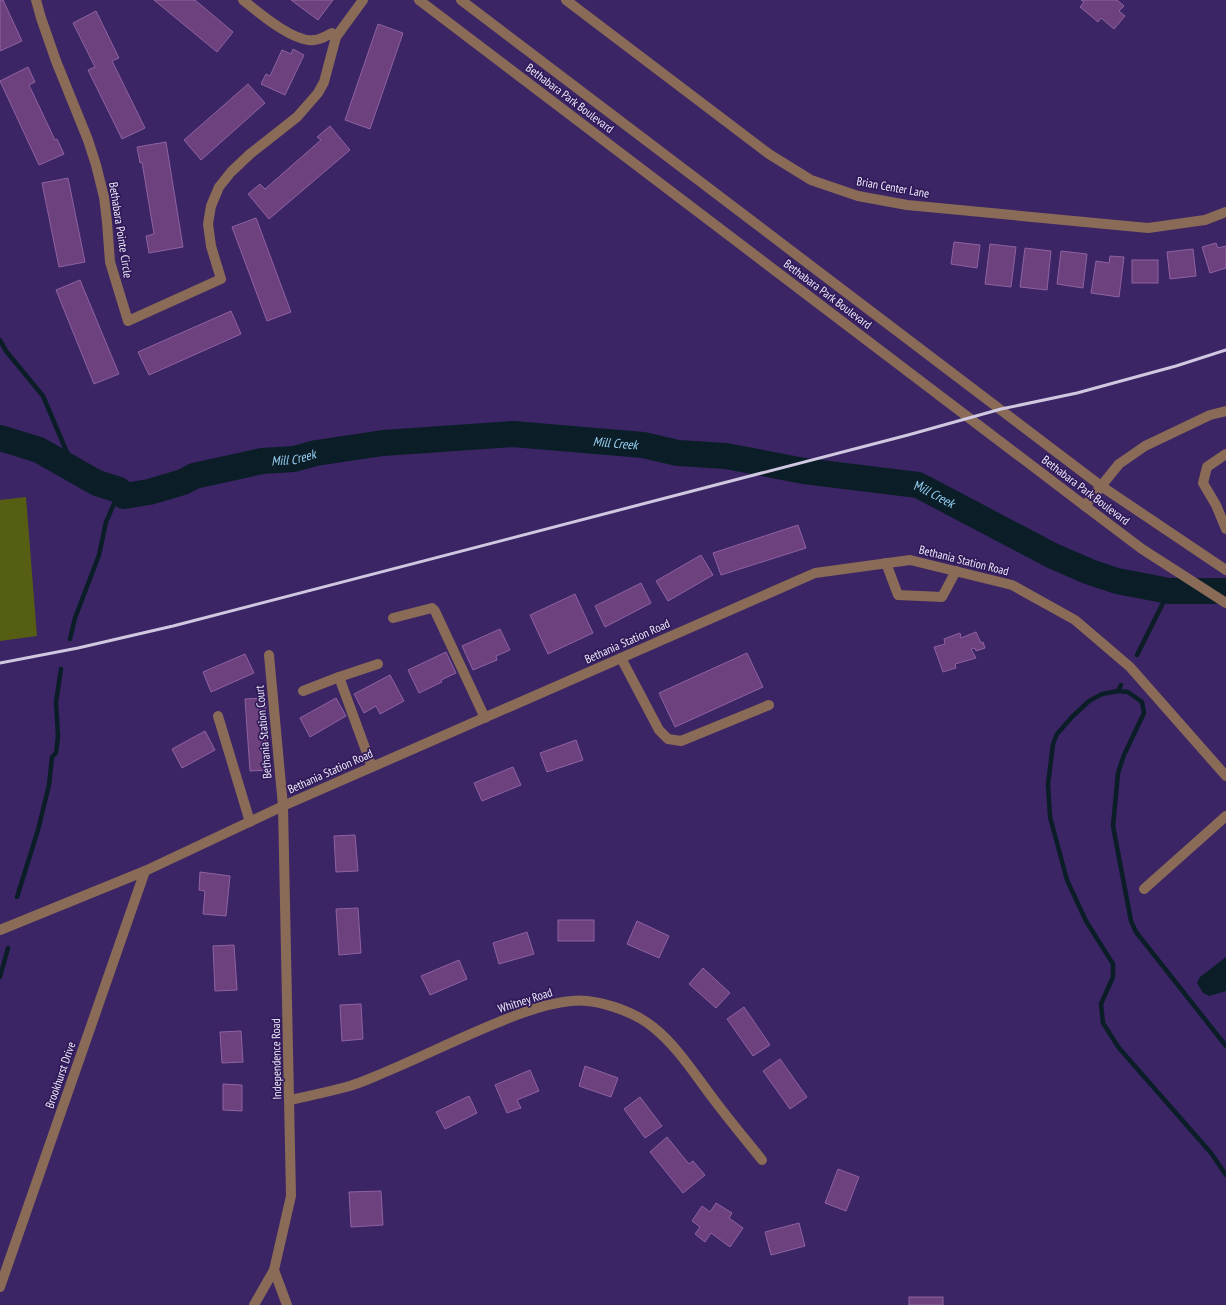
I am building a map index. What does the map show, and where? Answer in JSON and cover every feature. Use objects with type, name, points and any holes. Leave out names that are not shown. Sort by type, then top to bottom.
[{"type":"street","name":"Bethabara Pointe Circle","points":[[36,0],[56,61],[88,140],[96,165],[104,196],[110,262],[128,322],[221,279],[211,246],[208,224],[211,206],[219,187],[236,167],[296,117],[318,93],[324,82],[336,37],[363,0]]},
{"type":"street","points":[[243,0],[266,19],[289,33],[301,38],[313,41],[319,40],[332,33],[336,37]]},
{"type":"street","name":"Bethabara Park Boulevard","points":[[419,0],[1142,549],[1226,604]]},
{"type":"street","name":"Bethabara Park Boulevard","points":[[461,0],[1101,486],[1226,570]]},
{"type":"street","name":"Brian Center Lane","points":[[566,0],[769,154],[811,180],[858,196],[907,205],[1148,228],[1205,220],[1226,212]]},
{"type":"street","points":[[1085,506],[1119,464],[1145,446],[1210,415],[1226,411]]},
{"type":"street","points":[[1226,454],[1207,467],[1203,483],[1216,505],[1226,529]]},
{"type":"street","name":"Bethania Station Road","points":[[0,930],[145,871],[283,806],[815,573],[886,563],[910,560],[1012,585],[1075,620],[1130,667],[1226,776]]},
{"type":"street","points":[[886,563],[898,596],[942,597],[956,571]]},
{"type":"street","points":[[393,618],[432,608],[436,611],[485,718]]},
{"type":"street","name":"Bethania Station Court","points":[[269,655],[283,806]]},
{"type":"street","points":[[621,658],[659,730],[668,739],[681,741],[769,705]]},
{"type":"street","points":[[303,691],[378,664]]},
{"type":"street","points":[[339,677],[372,767]]},
{"type":"street","points":[[218,716],[250,822]]},
{"type":"street","name":"Independence Road","points":[[254,1305],[274,1270],[291,1196],[283,806]]},
{"type":"street","points":[[1144,889],[1226,816]]},
{"type":"street","name":"Brookhurst Drive","points":[[0,1287],[145,871]]},
{"type":"street","name":"Whitney Road","points":[[290,1100],[347,1087],[384,1073],[479,1030],[528,1011],[553,1003],[572,1000],[591,1001],[611,1006],[636,1016],[652,1026],[667,1039],[762,1160]]},
{"type":"street","points":[[274,1270],[287,1305]]},
{"type":"green space","points":[[26,497],[37,636],[0,641],[0,500]]},
{"type":"water","points":[[1226,957],[1226,991],[1209,996],[1203,993],[1197,983],[1200,977]]},
{"type":"building","points":[[0,0],[3,0],[22,41],[0,51]]},
{"type":"building","points":[[154,0],[195,0],[233,32],[217,52]]},
{"type":"building","points":[[291,0],[333,0],[318,20]]},
{"type":"building","points":[[1081,0],[1117,0],[1124,6],[1119,11],[1125,16],[1114,29],[1101,18],[1098,22],[1080,7],[1084,2]]},
{"type":"building","points":[[96,11],[119,58],[112,61],[145,128],[122,139],[88,70],[95,67],[73,23]]},
{"type":"building","points":[[378,24],[403,33],[370,129],[345,120]]},
{"type":"building","points":[[293,49],[304,55],[285,95],[261,84],[266,74],[270,76],[282,50],[291,54]]},
{"type":"building","points":[[28,67],[35,82],[29,85],[55,140],[57,139],[64,154],[39,165],[0,81]]},
{"type":"building","points":[[248,84],[265,103],[201,160],[184,140]]},
{"type":"building","points":[[330,126],[350,150],[269,219],[248,194],[260,184],[265,189],[321,140],[317,137]]},
{"type":"building","points":[[166,142],[183,247],[149,253],[146,236],[154,234],[142,162],[140,163],[137,147]]},
{"type":"building","points":[[68,178],[85,262],[59,267],[42,183]]},
{"type":"building","points":[[256,218],[291,312],[267,321],[232,227]]},
{"type":"building","points":[[954,242],[980,245],[977,268],[951,264]]},
{"type":"building","points":[[1216,243],[1218,248],[1226,246],[1226,268],[1210,273],[1202,247]]},
{"type":"building","points":[[990,244],[1016,247],[1011,287],[985,284]]},
{"type":"building","points":[[1025,248],[1051,251],[1047,290],[1020,287]]},
{"type":"building","points":[[1193,249],[1196,276],[1170,279],[1167,252]]},
{"type":"building","points":[[1061,251],[1087,254],[1083,288],[1057,284]]},
{"type":"building","points":[[1110,256],[1124,257],[1119,297],[1091,293],[1096,261],[1109,263]]},
{"type":"building","points":[[1132,260],[1158,260],[1158,283],[1132,283]]},
{"type":"building","points":[[80,280],[119,374],[94,384],[56,290]]},
{"type":"building","points":[[231,311],[241,334],[149,375],[138,352]]},
{"type":"building","points":[[798,525],[806,548],[721,575],[713,553]]},
{"type":"building","points":[[701,555],[713,575],[668,601],[656,581]]},
{"type":"building","points":[[641,583],[651,603],[605,627],[595,606]]},
{"type":"building","points":[[575,594],[593,633],[548,654],[530,615]]},
{"type":"building","points":[[500,629],[510,650],[496,656],[497,660],[473,670],[462,646]]},
{"type":"building","points":[[976,632],[985,648],[976,651],[975,648],[971,649],[976,658],[955,664],[956,668],[943,672],[934,647],[945,644],[944,639],[960,633],[961,638]]},
{"type":"building","points":[[446,652],[456,673],[441,680],[442,682],[419,693],[408,670]]},
{"type":"building","points":[[747,653],[763,687],[675,727],[659,693]]},
{"type":"building","points":[[245,654],[254,673],[211,692],[203,672]]},
{"type":"building","points":[[390,675],[404,701],[380,714],[376,706],[364,713],[354,694]]},
{"type":"building","points":[[265,698],[270,770],[250,771],[245,699]]},
{"type":"building","points":[[336,698],[346,716],[310,737],[300,718]]},
{"type":"building","points":[[205,731],[215,750],[182,768],[172,749]]},
{"type":"building","points":[[576,740],[583,760],[547,772],[540,753]]},
{"type":"building","points":[[513,767],[521,785],[482,801],[474,783]]},
{"type":"building","points":[[355,835],[358,871],[336,872],[334,836]]},
{"type":"building","points":[[200,872],[230,876],[226,916],[203,914],[205,891],[199,890]]},
{"type":"building","points":[[358,908],[361,953],[339,955],[336,909]]},
{"type":"building","points":[[558,920],[594,920],[594,941],[558,941]]},
{"type":"building","points":[[637,921],[669,936],[659,958],[627,944]]},
{"type":"building","points":[[527,932],[534,954],[499,964],[493,943]]},
{"type":"building","points":[[234,945],[237,990],[215,991],[213,946]]},
{"type":"building","points":[[459,960],[467,979],[430,995],[421,976]]},
{"type":"building","points":[[703,968],[730,993],[716,1008],[689,984]]},
{"type":"building","points":[[361,1004],[363,1039],[342,1041],[340,1005]]},
{"type":"building","points":[[744,1007],[770,1045],[753,1056],[727,1019]]},
{"type":"building","points":[[241,1031],[243,1062],[222,1063],[220,1032]]},
{"type":"building","points":[[780,1059],[807,1097],[790,1109],[763,1071]]},
{"type":"building","points":[[585,1066],[618,1078],[611,1097],[579,1086]]},
{"type":"building","points":[[530,1070],[539,1091],[517,1100],[521,1108],[507,1113],[495,1085]]},
{"type":"building","points":[[223,1084],[242,1085],[242,1111],[223,1110]]},
{"type":"building","points":[[469,1096],[477,1113],[445,1129],[436,1112]]},
{"type":"building","points":[[640,1097],[662,1126],[645,1138],[624,1109]]},
{"type":"building","points":[[667,1137],[689,1164],[693,1161],[705,1175],[683,1193],[650,1152]]},
{"type":"building","points":[[838,1169],[859,1177],[846,1211],[825,1203]]},
{"type":"building","points":[[381,1191],[383,1225],[351,1227],[349,1192]]},
{"type":"building","points":[[716,1203],[732,1213],[729,1218],[743,1228],[730,1247],[711,1233],[705,1242],[695,1234],[700,1227],[692,1221],[702,1206],[710,1212]]},
{"type":"building","points":[[799,1223],[805,1246],[771,1255],[765,1232]]},
{"type":"building","points":[[909,1297],[943,1297],[943,1305],[909,1305]]},
{"type":"waterway","points":[[0,340],[6,351],[43,396],[74,469]]},
{"type":"waterway","name":"Mill Creek","points":[[0,438],[39,450],[97,483],[119,490],[124,496],[149,492],[183,482],[194,476],[262,461],[294,459],[316,453],[383,443],[513,434],[643,445],[678,453],[726,456],[804,471],[918,485],[1053,556],[1090,572],[1117,581],[1169,591],[1226,591]]},
{"type":"waterway","points":[[70,639],[75,618],[99,555],[106,522],[114,504],[124,496]]},
{"type":"waterway","points":[[1137,655],[1169,591]]},
{"type":"waterway","points":[[17,897],[38,830],[49,785],[52,757],[56,753],[58,736],[56,702],[61,669]]},
{"type":"waterway","points":[[1118,691],[1121,685]]},
{"type":"waterway","points":[[1226,1046],[1136,932],[1131,921],[1113,826],[1118,773],[1124,755],[1144,713],[1142,702],[1128,692],[1118,691],[1102,694],[1089,701],[1057,734],[1053,744],[1048,784],[1050,817],[1067,880],[1086,921],[1113,964],[1113,977],[1101,1004],[1103,1023],[1119,1048],[1211,1153],[1226,1175]]},
{"type":"waterway","points":[[0,977],[8,948]]},
{"type":"railway","points":[[0,663],[78,648],[173,626],[908,435],[1001,409],[1077,393],[1176,366],[1226,350]]}]
